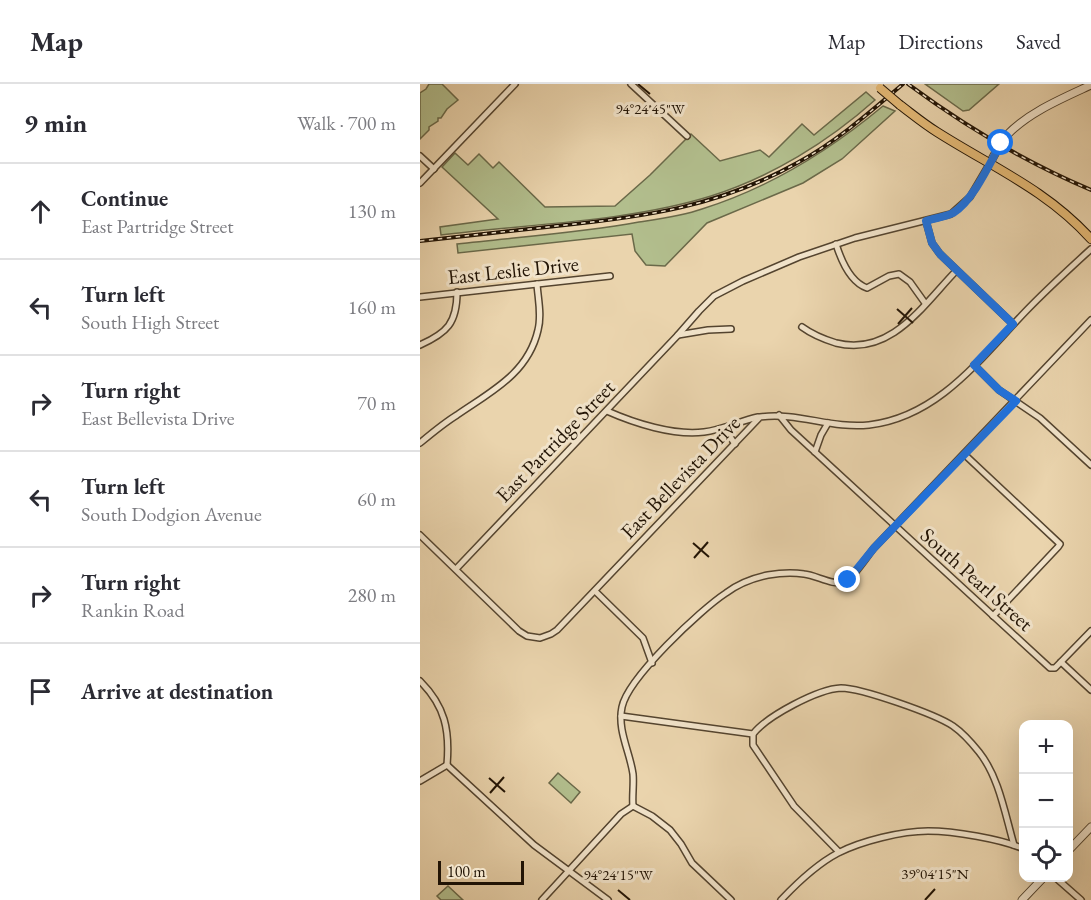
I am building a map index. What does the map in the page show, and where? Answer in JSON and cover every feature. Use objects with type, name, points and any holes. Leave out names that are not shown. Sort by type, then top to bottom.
[{"type":"main road","points":[[878,86],[935,131],[1052,202],[1091,239]]},
{"type":"street","points":[[420,183],[515,84]]},
{"type":"street","points":[[631,84],[687,136]]},
{"type":"street","points":[[990,163],[1001,143],[1016,128],[1061,98],[1091,85]]},
{"type":"street","points":[[420,156],[434,169]]},
{"type":"street","name":"East Partridge Street","points":[[456,569],[714,296],[731,286],[799,257],[836,244],[894,227],[951,214],[970,197],[990,163]]},
{"type":"street","points":[[926,221],[932,243],[956,271],[1013,324]]},
{"type":"street","points":[[836,244],[850,273],[860,285],[867,288],[889,276],[899,274],[910,282],[925,303]]},
{"type":"street","name":"East Bellevista Drive","points":[[456,569],[519,631],[534,638],[544,637],[557,630],[760,417],[787,415],[828,423],[870,425],[891,422],[911,415],[954,386],[1050,286],[1091,249]]},
{"type":"street","points":[[802,327],[820,338],[848,346],[863,346],[891,336],[956,271]]},
{"type":"street","name":"East Leslie Drive","points":[[420,297],[610,276]]},
{"type":"street","points":[[420,443],[455,416],[504,384],[522,365],[532,349],[538,329],[540,317],[537,284]]},
{"type":"street","points":[[420,345],[436,337],[450,325],[456,310],[457,292]]},
{"type":"street","points":[[633,806],[632,772],[623,738],[621,710],[627,692],[690,622],[726,592],[750,580],[768,575],[804,574],[837,583],[844,582],[1091,320]]},
{"type":"street","points":[[678,335],[731,329]]},
{"type":"street","points":[[974,365],[999,390],[1040,418],[1091,465]]},
{"type":"street","points":[[607,411],[632,422],[679,431],[703,432],[760,417]]},
{"type":"street","name":"South Pearl Street","points":[[779,415],[791,430],[1050,668],[1055,668],[1061,662]]},
{"type":"street","points":[[815,452],[828,423]]},
{"type":"street","points":[[724,428],[735,444]]},
{"type":"street","points":[[964,454],[1060,544],[993,616]]},
{"type":"street","points":[[420,535],[456,569]]},
{"type":"street","points":[[844,582],[847,590]]},
{"type":"street","points":[[595,591],[643,638],[652,663]]},
{"type":"street","points":[[1091,631],[1061,662],[1091,690]]},
{"type":"street","points":[[420,681],[436,698],[446,724],[447,765]]},
{"type":"street","points":[[839,852],[794,806],[753,745],[753,734],[759,727],[794,705],[820,693],[839,688],[860,690],[937,717],[964,735],[988,765],[1014,845]]},
{"type":"street","points":[[621,716],[753,734]]},
{"type":"street","points":[[420,781],[447,765]]},
{"type":"street","points":[[447,765],[534,845],[608,900]]},
{"type":"street","points":[[542,900],[621,814],[633,806]]},
{"type":"street","points":[[633,806],[652,816],[670,830],[692,863],[731,900]]},
{"type":"street","points":[[1073,846],[1091,827]]},
{"type":"street","points":[[781,900],[810,872],[839,852],[880,839],[928,831],[972,836],[1019,847]]},
{"type":"street","points":[[1022,900],[1039,882]]},
{"type":"street","points":[[1061,882],[1081,900]]},
{"type":"green space","points":[[429,84],[442,84],[458,100],[429,127],[420,139],[420,93]]},
{"type":"green space","points":[[925,84],[999,84],[969,110],[963,111]]},
{"type":"green space","points":[[866,92],[875,100],[818,144],[755,179],[711,196],[646,212],[612,217],[441,235],[440,227],[498,219],[442,167],[455,153],[468,165],[479,154],[493,168],[499,162],[545,207],[615,206],[691,134],[720,161],[760,150],[769,157],[802,124],[814,135]]},
{"type":"green space","points":[[883,106],[895,111],[842,159],[803,183],[707,223],[665,266],[646,265],[635,251],[632,234],[458,253],[457,244],[594,229],[687,214],[702,209],[751,190],[820,153]]},
{"type":"green space","points":[[558,773],[580,792],[571,803],[549,783]]},
{"type":"green space","points":[[448,886],[463,900],[441,900],[437,896]]},
{"type":"railway","points":[[420,241],[620,219],[709,200],[768,178],[811,155],[852,126],[903,84]]},
{"type":"railway","points":[[908,84],[996,143],[1091,190]]},
{"type":"route","points":[[848,580],[874,548],[1016,401],[999,390],[974,365],[1013,324],[940,254],[932,243],[926,221],[951,214],[962,206],[970,197],[1001,143]]}]
